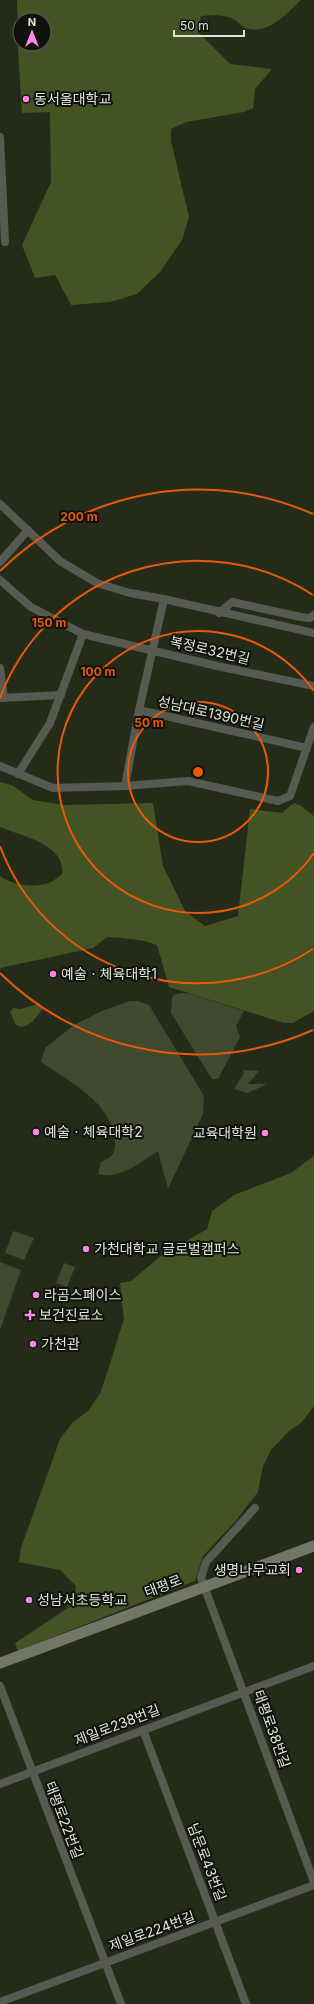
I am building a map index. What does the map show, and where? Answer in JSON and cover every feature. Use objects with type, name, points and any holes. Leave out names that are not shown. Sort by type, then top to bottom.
[{"type":"main road","name":"태평로","points":[[0,1663],[314,1546]]},
{"type":"street","points":[[0,137],[5,242]]},
{"type":"street","points":[[0,504],[60,561],[98,583],[130,593],[164,599],[314,633]]},
{"type":"street","points":[[0,562],[28,530]]},
{"type":"street","points":[[0,580],[31,607],[83,634],[152,650],[139,710]]},
{"type":"street","name":"복정로32번길","points":[[164,599],[152,650],[217,666],[314,686]]},
{"type":"street","points":[[219,612],[232,602],[301,617],[310,618],[314,615]]},
{"type":"street","points":[[18,774],[50,724],[83,634]]},
{"type":"street","points":[[0,668],[2,698],[61,695]]},
{"type":"street","name":"성남대로1390번길","points":[[125,786],[139,710],[307,748]]},
{"type":"street","points":[[0,766],[53,788],[125,786],[188,780],[278,801],[290,796],[314,728]]},
{"type":"street","points":[[204,1587],[201,1578],[206,1562],[256,1508]]},
{"type":"street","name":"태평로38번길","points":[[204,1587],[314,1882]]},
{"type":"street","name":"제일로238번길","points":[[0,1784],[244,1691],[314,1666]]},
{"type":"street","name":"태평로22번길","points":[[0,1686],[31,1772],[121,2004]]},
{"type":"street","name":"남문로43번길","points":[[143,1730],[246,2004]]},
{"type":"street","name":"제일로224번길","points":[[0,2002],[314,1886]]},
{"type":"shaded area","points":[[17,0],[301,0],[283,17],[262,29],[245,28],[231,18],[223,16],[201,16],[198,32],[230,64],[272,69],[255,89],[253,108],[244,112],[186,122],[171,129],[171,141],[189,217],[182,240],[161,271],[137,294],[110,302],[71,305],[55,275],[35,278],[22,245],[51,182],[50,112],[22,113],[18,52],[52,52],[52,12],[17,12]]},
{"type":"shaded area","points":[[0,782],[12,785],[33,800],[64,805],[153,803],[163,866],[185,911],[205,926],[238,916],[250,809],[282,813],[294,803],[301,806],[314,816],[314,1011],[293,1023],[284,1023],[169,987],[157,945],[132,939],[107,937],[93,948],[0,968],[0,876],[11,882],[23,885],[43,885],[49,883],[62,874],[61,864],[57,855],[50,848],[30,838],[0,827]]},
{"type":"shaded area","points":[[182,993],[190,994],[244,1011],[236,1026],[240,1037],[218,1079],[212,1079],[171,1013],[172,998],[174,995]]},
{"type":"shaded area","points":[[130,1001],[138,1001],[149,1005],[204,1096],[203,1114],[168,1189],[158,1151],[130,1169],[114,1174],[98,1174],[101,1162],[108,1159],[115,1150],[113,1128],[107,1116],[99,1105],[88,1095],[41,1062],[45,1048],[74,1025],[102,1011]]},
{"type":"shaded area","points":[[39,1004],[43,1007],[42,1010],[31,1023],[24,1026],[16,1025],[10,1012],[13,1008],[20,1009]]},
{"type":"shaded area","points":[[243,1070],[259,1071],[248,1084],[267,1084],[248,1093],[234,1089],[244,1073]]},
{"type":"shaded area","points":[[314,1156],[314,1406],[302,1422],[289,1431],[271,1450],[263,1466],[258,1492],[234,1523],[203,1556],[195,1581],[18,1651],[15,1643],[74,1604],[76,1586],[60,1570],[19,1562],[21,1548],[60,1439],[73,1422],[88,1411],[101,1392],[124,1319],[120,1283],[131,1281],[161,1256],[207,1229],[212,1211],[234,1195],[291,1173]]},
{"type":"shaded area","points":[[13,1231],[34,1238],[24,1260],[5,1253]]},
{"type":"shaded area","points":[[0,1262],[21,1270],[0,1330]]},
{"type":"shaded area","points":[[64,1263],[75,1267],[67,1287],[56,1283]]},
{"type":"place","name":"동서울대학교","points":[[26,99]]},
{"type":"place","name":"예술ㆍ체육대학1","points":[[53,974]]},
{"type":"place","name":"예술ㆍ체육대학2","points":[[36,1132]]},
{"type":"place","name":"교육대학원","points":[[265,1133]]},
{"type":"place","name":"가천대학교 글로벌캠퍼스","points":[[86,1249]]},
{"type":"place","name":"라곰스페이스","points":[[36,1295]]},
{"type":"place","name":"보건진료소","points":[[30,1315]]},
{"type":"place","name":"가천관","points":[[33,1344]]},
{"type":"place","name":"생명나무교회","points":[[299,1570]]},
{"type":"place","name":"성남서초등학교","points":[[29,1600]]}]
